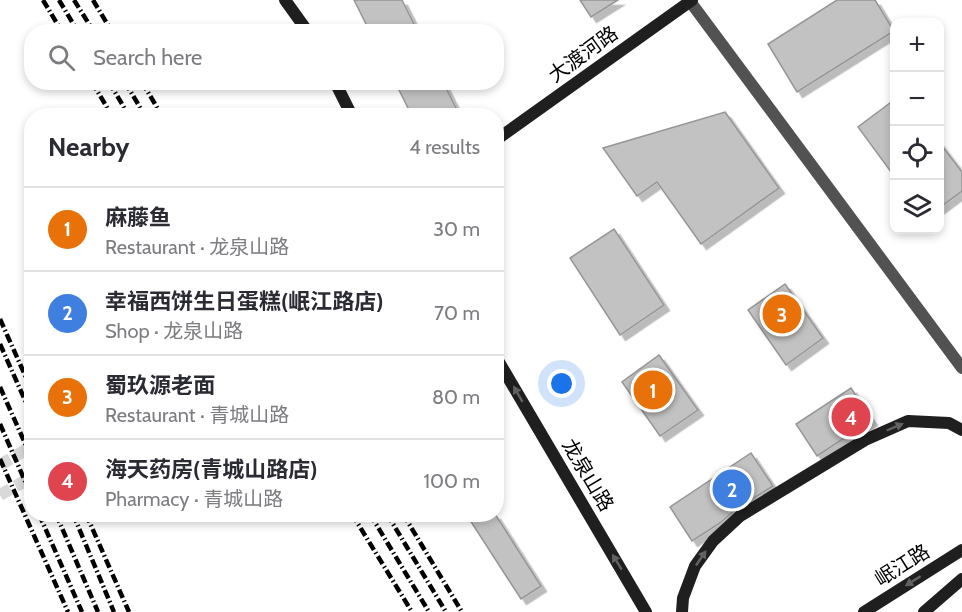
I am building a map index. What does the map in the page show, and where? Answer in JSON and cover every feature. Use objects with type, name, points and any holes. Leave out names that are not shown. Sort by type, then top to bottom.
[{"type":"street","points":[[285,0],[302,24]]},
{"type":"street","points":[[690,0],[962,368]]},
{"type":"street","name":"大渡河路","points":[[504,134],[690,0]]},
{"type":"street","points":[[339,90],[348,108]]},
{"type":"street","name":"龙泉山路","points":[[504,371],[646,612]]},
{"type":"street","points":[[682,612],[683,598],[695,566],[712,541],[740,516],[864,440],[908,421],[949,423],[962,430]]},
{"type":"street","name":"岷江路","points":[[864,612],[962,550]]},
{"type":"street","points":[[925,612],[962,579]]},
{"type":"street","points":[[925,612],[962,590]]},
{"type":"building","points":[[354,0],[402,0],[414,24],[366,24]]},
{"type":"building","points":[[580,0],[618,0],[591,17]]},
{"type":"building","points":[[837,0],[875,0],[890,24],[890,34],[797,92],[768,44]]},
{"type":"building","points":[[399,90],[447,90],[456,108],[408,108]]},
{"type":"building","points":[[890,103],[890,171],[858,127]]},
{"type":"building","points":[[725,112],[779,188],[701,244],[657,182],[637,196],[603,148]]},
{"type":"building","points":[[944,149],[962,172],[962,191],[944,204]]},
{"type":"building","points":[[614,229],[664,305],[620,335],[570,258]]},
{"type":"building","points":[[785,284],[823,338],[786,365],[748,310]]},
{"type":"building","points":[[659,355],[698,410],[660,436],[622,382]]},
{"type":"building","points":[[851,388],[872,420],[817,456],[796,424]]},
{"type":"building","points":[[751,453],[773,486],[692,541],[670,507]]},
{"type":"building","points":[[471,522],[500,522],[541,586],[521,599]]},
{"type":"tunnel","points":[[0,465],[24,451]]},
{"type":"tunnel","points":[[0,495],[24,482]]},
{"type":"railway","points":[[43,0],[57,24]]},
{"type":"railway","points":[[59,0],[73,24]]},
{"type":"railway","points":[[74,0],[89,24]]},
{"type":"railway","points":[[93,0],[107,24]]},
{"type":"railway","points":[[97,90],[107,108]]},
{"type":"railway","points":[[114,90],[124,108]]},
{"type":"railway","points":[[130,90],[140,108]]},
{"type":"railway","points":[[147,90],[157,108]]},
{"type":"railway","points":[[0,319],[24,373]]},
{"type":"railway","points":[[0,344],[24,398]]},
{"type":"railway","points":[[0,387],[24,441]]},
{"type":"railway","points":[[0,424],[24,479]]},
{"type":"railway","points":[[0,459],[24,513]]},
{"type":"railway","points":[[28,522],[68,612]]},
{"type":"railway","points":[[43,522],[82,612]]},
{"type":"railway","points":[[59,522],[98,612]]},
{"type":"railway","points":[[76,522],[114,612]]},
{"type":"railway","points":[[90,522],[129,612]]},
{"type":"railway","points":[[357,522],[412,612]]},
{"type":"railway","points":[[375,522],[429,612]]},
{"type":"railway","points":[[392,522],[446,612]]},
{"type":"railway","points":[[408,522],[462,612]]},
{"type":"place","name":"蜀玖源老面","points":[[782,314]]},
{"type":"place","name":"麻藤鱼","points":[[653,390]]},
{"type":"place","name":"海天药房(青城山路店)","points":[[851,417]]},
{"type":"place","name":"幸福西饼生日蛋糕(岷江路店)","points":[[732,489]]}]
